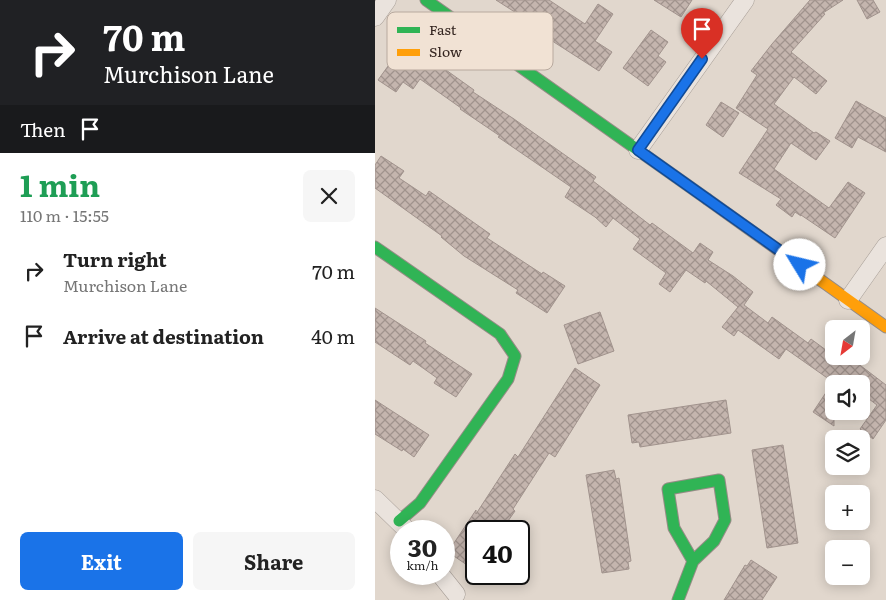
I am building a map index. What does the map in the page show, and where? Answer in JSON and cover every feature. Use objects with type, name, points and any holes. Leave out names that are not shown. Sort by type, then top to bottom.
[{"type":"street","points":[[375,17],[387,0]]},
{"type":"street","points":[[426,0],[443,12]]},
{"type":"street","points":[[638,150],[745,0]]},
{"type":"street","points":[[525,70],[886,327]]},
{"type":"street","points":[[375,246],[500,334],[515,356],[508,379],[407,520]]},
{"type":"street","points":[[848,300],[886,246]]},
{"type":"street","points":[[678,600],[693,561],[714,541],[725,520],[719,480],[668,489],[674,528],[693,561]]},
{"type":"street","points":[[375,499],[397,520]]},
{"type":"street","points":[[449,585],[456,594]]},
{"type":"building","points":[[496,0],[549,0],[585,24],[598,4],[613,14],[595,41],[612,52],[599,71],[553,41],[553,12],[515,12]]},
{"type":"building","points":[[654,0],[692,0],[681,17]]},
{"type":"building","points":[[810,0],[843,0],[823,13],[825,14],[791,52],[827,81],[816,94],[794,77],[774,104],[814,133],[816,132],[830,141],[816,160],[791,143],[774,169],[829,208],[848,182],[865,193],[835,238],[795,212],[792,217],[776,205],[781,199],[739,173],[768,129],[736,108],[757,75],[751,71]]},
{"type":"building","points":[[857,0],[873,0],[880,12],[867,19]]},
{"type":"building","points":[[651,30],[668,42],[658,56],[666,62],[648,86],[623,68]]},
{"type":"building","points":[[387,68],[387,70],[446,70],[474,90],[473,92],[596,177],[593,181],[650,225],[652,223],[693,253],[700,243],[713,252],[708,260],[753,292],[744,305],[768,323],[772,317],[808,343],[811,339],[825,349],[825,365],[860,365],[886,385],[886,420],[873,439],[870,437],[870,430],[860,429],[866,420],[870,420],[870,415],[877,405],[870,400],[870,375],[825,376],[786,349],[779,359],[738,330],[734,336],[722,327],[738,307],[706,281],[705,283],[686,270],[670,292],[659,284],[666,273],[633,249],[640,239],[613,218],[606,227],[595,217],[565,197],[571,187],[498,137],[500,136],[420,79],[413,89],[403,82],[396,92],[378,80]]},
{"type":"building","points":[[856,101],[886,118],[886,152],[858,137],[852,148],[835,138]]},
{"type":"building","points":[[721,102],[739,113],[723,137],[706,125]]},
{"type":"building","points":[[381,156],[404,171],[399,178],[426,196],[429,191],[490,234],[487,238],[542,274],[543,272],[565,286],[547,313],[516,293],[518,290],[464,256],[442,236],[375,188],[375,165]]},
{"type":"building","points":[[375,308],[472,374],[456,397],[434,383],[437,378],[413,361],[410,365],[375,342]]},
{"type":"building","points":[[600,312],[614,351],[578,364],[564,325]]},
{"type":"building","points":[[575,368],[600,385],[555,457],[549,453],[513,509],[515,511],[509,520],[469,520],[476,510],[476,514],[515,454],[518,457]]},
{"type":"building","points":[[825,394],[825,420],[813,412]]},
{"type":"building","points":[[375,400],[429,435],[414,457],[375,434]]},
{"type":"building","points":[[726,400],[731,433],[640,447],[639,442],[632,443],[628,415]]},
{"type":"building","points":[[825,420],[834,420],[834,426]]},
{"type":"building","points":[[783,445],[798,543],[767,548],[752,450]]},
{"type":"building","points":[[614,470],[616,479],[619,478],[631,561],[628,562],[629,569],[602,573],[586,475]]},
{"type":"building","points":[[465,526],[465,564],[455,557],[455,542]]},
{"type":"building","points":[[751,560],[777,577],[762,600],[724,600],[745,565],[747,566]]},
{"type":"traffic: fast","points":[[426,0],[443,12]]},
{"type":"traffic: fast","points":[[525,70],[707,199]]},
{"type":"traffic: fast","points":[[375,247],[500,334],[515,356],[508,379],[420,503],[400,520]]},
{"type":"traffic: fast","points":[[678,600],[693,561],[714,541],[725,520],[719,480],[668,489],[674,528],[693,561]]},
{"type":"traffic: slow","points":[[707,199],[886,327]]},
{"type":"route","points":[[702,59],[638,150],[800,265]]}]
